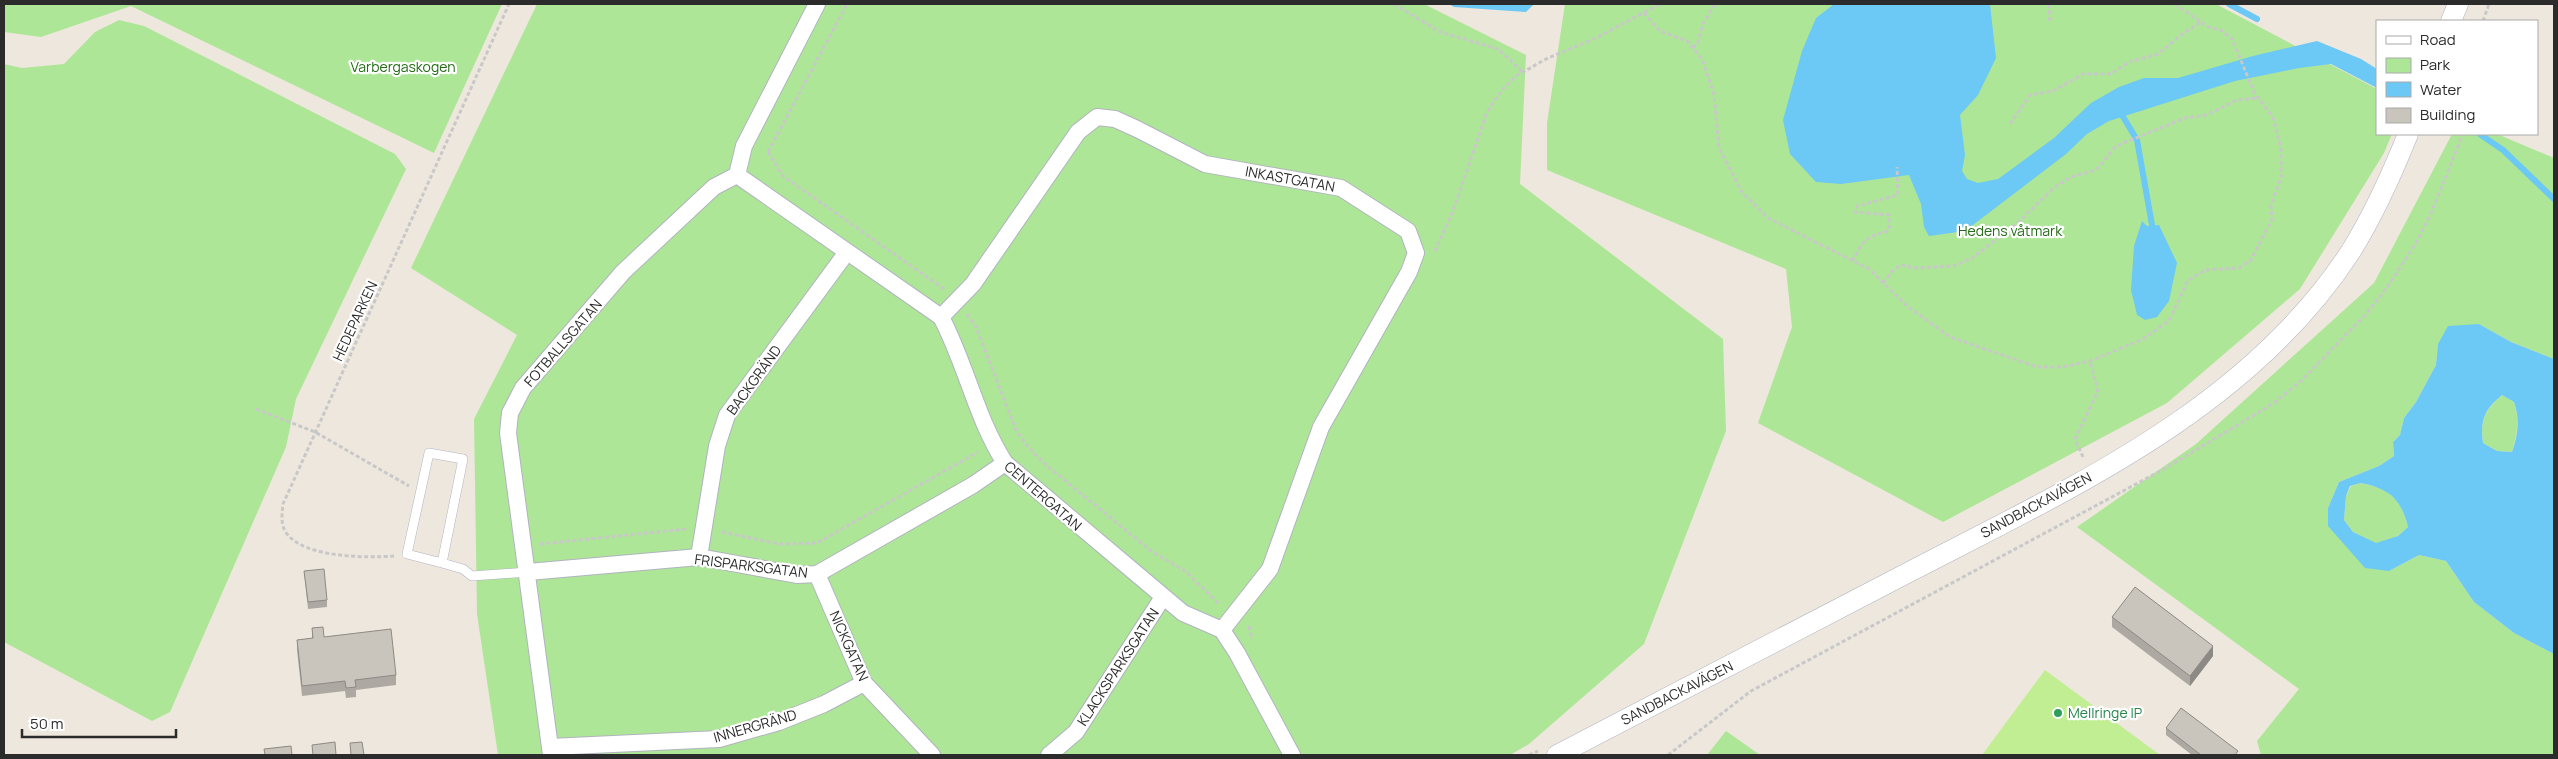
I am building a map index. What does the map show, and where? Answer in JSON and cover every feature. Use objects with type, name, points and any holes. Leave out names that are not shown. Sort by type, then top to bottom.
[{"type":"street","points":[[737,175],[743,150],[769,95],[817,4]]},
{"type":"street","points":[[2451,20],[2458,4]]},
{"type":"street","name":"INKASTGATAN","points":[[940,317],[973,284],[1078,132],[1096,116],[1115,119],[1206,164],[1341,188],[1408,231],[1416,252],[1409,272],[1321,427],[1270,569],[1222,630]]},
{"type":"street","name":"SANDBACKAVÄGEN","points":[[1557,755],[2046,500],[2159,436],[2256,362],[2322,289],[2351,251],[2380,198],[2408,135]]},
{"type":"street","name":"CENTERGATAN","points":[[737,175],[940,317],[955,343],[992,444],[1005,463],[1183,613],[1222,630]]},
{"type":"street","name":"FOTBALLSGATAN","points":[[550,751],[528,572],[508,432],[510,413],[523,388],[623,272],[714,187],[737,175]]},
{"type":"street","name":"BACKGRÄND","points":[[699,557],[717,446],[727,415],[848,252]]},
{"type":"street","name":"FRISPARKSGATAN","points":[[528,572],[699,557],[796,574],[817,574],[964,490],[1005,463]]},
{"type":"street","name":"NICKGATAN","points":[[817,574],[864,683],[932,755]]},
{"type":"street","name":"KLACKSPARKSGATAN","points":[[1049,755],[1076,732],[1163,597]]},
{"type":"street","points":[[1222,630],[1237,653],[1292,755]]},
{"type":"street","name":"INNERGRÄND","points":[[550,751],[719,739],[779,722],[824,704],[864,683]]},
{"type":"lane","points":[[442,563],[463,460],[428,453],[407,554],[463,569],[472,576],[528,572]]},
{"type":"path","name":"HEDEPARKEN","points":[[407,554],[365,558],[340,556],[305,547],[287,534],[281,519],[283,504],[392,268],[509,4]]},
{"type":"path","points":[[768,152],[848,4]]},
{"type":"path","points":[[1394,4],[1440,32],[1498,49],[1523,72]]},
{"type":"path","points":[[1433,254],[1452,211],[1487,112],[1502,90],[1523,72],[1546,59],[1596,38],[1660,4]]},
{"type":"path","points":[[1693,48],[1698,42],[1703,24],[1715,4]]},
{"type":"path","points":[[2049,4],[2050,23]]},
{"type":"path","points":[[1644,13],[1660,31],[1687,41],[1702,59],[1714,94],[1719,148],[1742,192],[1768,218],[1869,269],[1907,306],[1950,337],[2038,367],[2062,367],[2090,362],[2143,339],[2169,321],[2188,280],[2206,270],[2238,268],[2251,260],[2272,219],[2271,205],[2281,178],[2281,149],[2273,117],[2255,94],[2232,39],[2222,31],[2201,22],[2174,4]]},
{"type":"path","points":[[2483,20],[2489,4]]},
{"type":"path","points":[[2010,124],[2030,95],[2053,91],[2083,74],[2098,76],[2111,74],[2129,62],[2158,54],[2181,35],[2201,22]]},
{"type":"path","points":[[1883,283],[1894,269],[1902,265],[1915,268],[1954,266],[1972,258],[2014,226],[2055,186],[2071,177],[2096,170],[2116,146],[2126,141],[2185,118],[2206,115],[2236,100],[2258,98]]},
{"type":"path","points":[[743,150],[768,152]]},
{"type":"path","points":[[768,152],[782,176],[941,286],[955,301],[976,327],[1016,430],[1028,447],[1046,465],[1151,552],[1185,570],[1207,594],[1249,626]]},
{"type":"path","points":[[1852,261],[1864,240],[1870,236],[1889,231],[1889,216],[1855,212],[1857,206],[1898,195],[1897,167]]},
{"type":"path","points":[[2085,463],[2075,439],[2098,391],[2090,362]]},
{"type":"path","points":[[256,409],[315,432],[420,492]]},
{"type":"path","points":[[524,546],[690,528],[730,532],[779,544],[817,543],[1016,430]]},
{"type":"green space","name":"Varbergaskogen","points":[[4,4],[502,4],[434,153],[131,6],[41,37],[4,32]]},
{"type":"green space","points":[[537,4],[1424,4],[1526,55],[1520,184],[1723,339],[1726,431],[1644,644],[1529,744],[1510,755],[498,755],[477,614],[474,419],[517,335],[411,268]]},
{"type":"green space","name":"Hedens våtmark","points":[[1565,4],[2216,4],[2376,88],[2376,135],[2392,135],[2384,153],[2300,289],[2167,403],[1943,522],[1758,423],[1792,327],[1786,269],[1547,170],[1547,123]]},
{"type":"green space","points":[[119,20],[144,26],[395,154],[406,169],[296,399],[286,447],[170,712],[152,721],[4,642],[4,64],[22,68],[64,64],[95,32]]},
{"type":"green space","points":[[2451,135],[2499,135],[2554,158],[2554,359],[2511,342],[2479,324],[2438,344],[2436,365],[2416,402],[2404,418],[2400,435],[2393,442],[2394,456],[2379,466],[2339,482],[2328,508],[2389,571],[2419,555],[2446,561],[2474,602],[2514,633],[2554,654],[2554,755],[2261,755],[2257,741],[2299,689],[2077,527],[2196,444],[2374,283]]},
{"type":"green space","points":[[2502,395],[2514,402],[2516,409],[2517,427],[2512,452],[2497,451],[2483,443],[2482,428],[2485,416],[2491,406]]},
{"type":"green space","points":[[2361,483],[2380,488],[2393,496],[2398,502],[2408,527],[2398,536],[2376,544],[2353,532],[2344,520],[2346,496],[2351,486]]},
{"type":"green space","name":"Mellringe IP","points":[[2045,670],[2160,755],[1982,755]]},
{"type":"green space","points":[[1726,731],[1760,755],[1707,755]]},
{"type":"water","points":[[1449,4],[1534,4],[1526,12],[1454,7]]},
{"type":"water","points":[[1834,4],[1990,4],[1996,58],[1978,95],[1960,115],[1965,155],[1962,171],[1967,179],[1978,183],[1998,179],[2054,138],[2091,103],[2119,87],[2144,78],[2178,78],[2253,56],[2317,41],[2361,59],[2376,68],[2376,87],[2331,64],[2299,68],[2235,81],[2109,121],[2087,134],[2066,154],[1965,231],[1929,236],[1924,227],[1921,204],[1909,175],[1841,184],[1816,182],[1790,154],[1783,120],[1802,51],[1816,18]]},
{"type":"water","points":[[2142,221],[2147,226],[2159,225],[2177,263],[2169,301],[2157,317],[2145,320],[2137,315],[2131,290],[2134,246]]},
{"type":"water","points":[[2479,324],[2511,342],[2554,359],[2554,654],[2514,633],[2474,602],[2446,561],[2419,555],[2389,571],[2365,568],[2328,526],[2328,508],[2339,482],[2379,466],[2394,456],[2393,442],[2400,435],[2404,418],[2416,402],[2436,365],[2438,344],[2448,326]],"holes":[[[2502,395],[2514,402],[2517,415],[2517,433],[2512,452],[2497,451],[2483,443],[2482,428],[2485,416],[2491,406]],[[2361,483],[2380,488],[2398,502],[2408,527],[2398,536],[2376,543],[2353,532],[2344,520],[2346,496],[2350,486]]]},
{"type":"building","points":[[324,569],[327,600],[308,602],[304,571]]},
{"type":"building","points":[[2135,587],[2213,646],[2190,676],[2112,617]]},
{"type":"building","points":[[323,627],[324,637],[391,629],[396,675],[355,680],[356,687],[346,688],[345,681],[302,686],[297,640],[313,638],[312,628]]},
{"type":"building","points":[[2181,708],[2238,751],[2235,755],[2201,755],[2166,728]]},
{"type":"building","points":[[335,742],[336,755],[313,755],[312,745]]},
{"type":"building","points":[[362,742],[364,755],[351,755],[350,743]]},
{"type":"building","points":[[291,746],[292,755],[265,755],[264,749]]},
{"type":"waterway","points":[[2229,4],[2257,19]]},
{"type":"waterway","points":[[2119,110],[2137,140],[2152,225]]},
{"type":"waterway","points":[[2481,135],[2503,150],[2554,199]]},
{"type":"place","name":"Mellringe IP","points":[[2058,713]]}]
